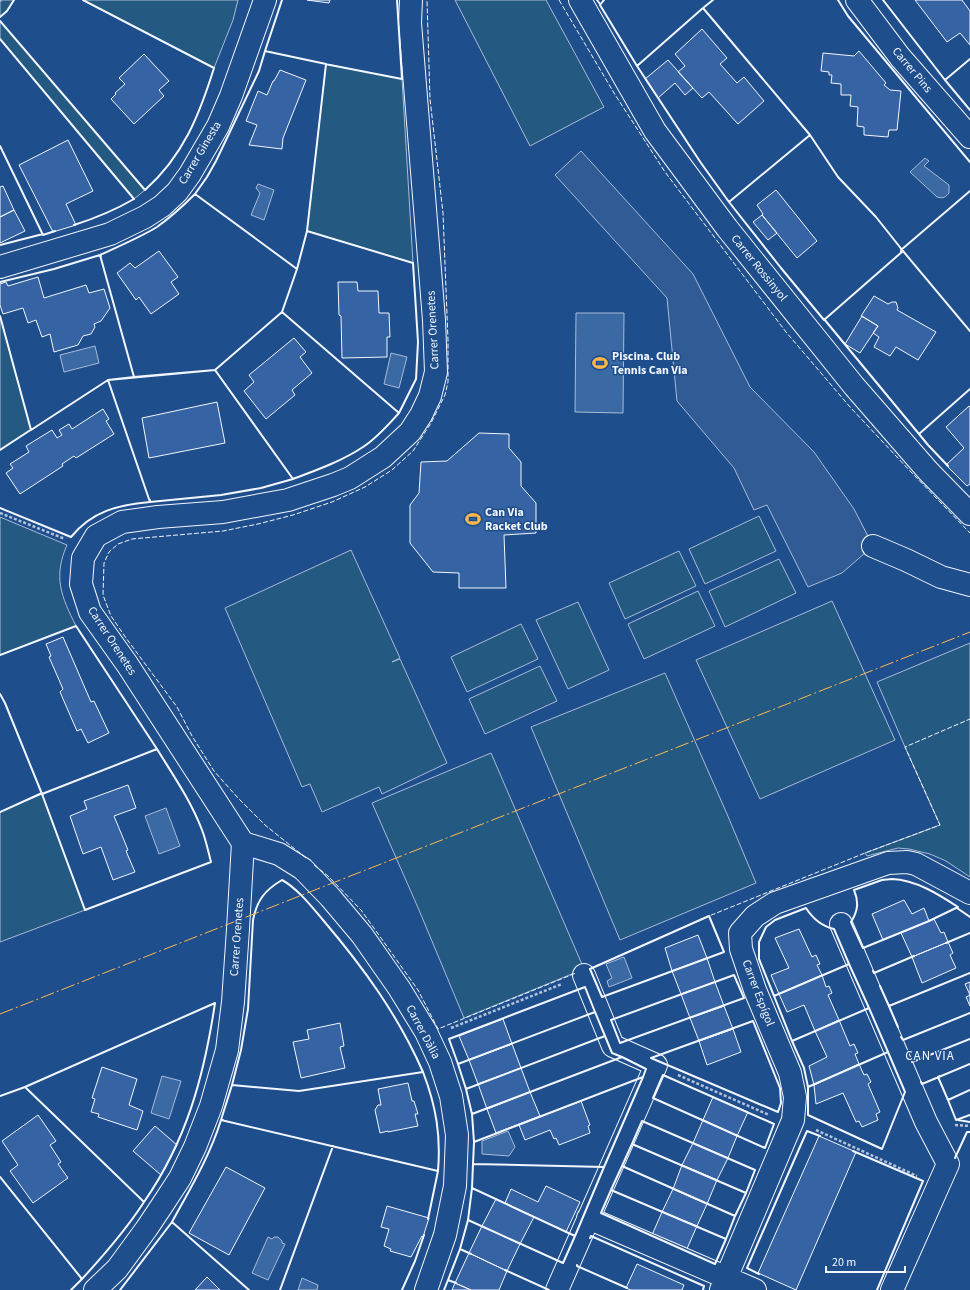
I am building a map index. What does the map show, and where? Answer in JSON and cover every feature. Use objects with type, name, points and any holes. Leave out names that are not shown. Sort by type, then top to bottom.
[{"type":"street","name":"Carrer Ginesta","points":[[0,267],[110,234],[145,217],[162,206],[177,192],[190,174],[218,126],[231,96],[265,0]]},
{"type":"street","name":"Carrer Orenetes","points":[[95,1290],[116,1269],[148,1228],[180,1178],[195,1147],[211,1106],[227,1050],[233,1002],[243,843],[127,664],[90,612],[81,584],[83,558],[96,536],[122,522],[158,517],[223,512],[288,500],[344,480],[383,457],[410,432],[420,415],[430,396],[436,372],[434,320],[410,23],[411,0]]},
{"type":"street","name":"Carrer Rossinyol","points":[[580,0],[655,131],[727,228],[854,386],[928,471],[970,514]]},
{"type":"street","name":"Carrer Pins","points":[[857,0],[900,57],[970,137]]},
{"type":"street","points":[[873,546],[941,577],[970,585]]},
{"type":"street","name":"Carrer Dàlia","points":[[243,843],[278,854],[303,869],[330,897],[362,935],[399,988],[426,1032],[440,1062],[451,1096],[457,1135],[455,1186],[445,1235],[426,1290]]},
{"type":"street","name":"Carrer Espígol","points":[[724,1284],[785,1119],[795,1097],[790,1073],[755,990],[741,949],[740,933],[755,916],[775,903],[888,863],[907,862],[916,864],[970,893]]},
{"type":"street","points":[[841,924],[926,1122],[948,1164],[892,1290]]},
{"type":"street","points":[[557,1290],[656,1065],[613,1046],[584,975]]},
{"type":"street","points":[[588,1218],[724,1284],[755,1290]]},
{"type":"path","points":[[0,513],[68,540]]},
{"type":"path","points":[[451,1028],[584,975]]},
{"type":"path","points":[[656,1065],[939,1185]]},
{"type":"shaded area","points":[[0,0],[14,0],[7,11],[0,17]]},
{"type":"shaded area","points":[[83,0],[238,0],[233,20],[214,68]]},
{"type":"shaded area","points":[[455,0],[546,0],[604,107],[530,146]]},
{"type":"shaded area","points":[[0,21],[145,190],[134,199],[0,39]]},
{"type":"shaded area","points":[[326,64],[402,79],[413,263],[307,231]]},
{"type":"shaded area","points":[[581,151],[693,274],[750,387],[814,452],[854,509],[873,546],[842,573],[808,587],[767,505],[754,510],[734,468],[677,401],[667,298],[555,175]]},
{"type":"shaded area","points":[[925,158],[929,161],[924,166],[949,185],[949,193],[947,196],[941,198],[937,197],[910,172]]},
{"type":"shaded area","points":[[258,184],[274,190],[264,220],[251,215],[260,193],[256,188]]},
{"type":"shaded area","name":"Piscina. Club Tennis Can Via","points":[[576,313],[624,313],[623,413],[575,412]]},
{"type":"shaded area","points":[[0,316],[31,430],[0,450]]},
{"type":"shaded area","points":[[95,346],[99,363],[64,372],[60,355]]},
{"type":"shaded area","points":[[391,353],[407,357],[399,388],[384,384]]},
{"type":"shaded area","points":[[759,516],[776,551],[705,584],[689,549]]},
{"type":"shaded area","points":[[0,517],[67,545],[60,567],[61,586],[66,605],[76,626],[0,655]]},
{"type":"shaded area","points":[[351,550],[400,658],[392,662],[400,659],[447,763],[382,794],[379,787],[322,812],[310,784],[302,787],[225,608]]},
{"type":"shaded area","points":[[679,551],[696,586],[625,619],[609,583]]},
{"type":"shaded area","points":[[779,559],[796,593],[725,627],[709,591]]},
{"type":"shaded area","points":[[698,591],[715,626],[644,659],[628,624]]},
{"type":"shaded area","points":[[832,601],[895,740],[760,799],[696,660]]},
{"type":"shaded area","points":[[578,602],[609,670],[568,689],[536,620]]},
{"type":"shaded area","points":[[521,624],[538,659],[467,692],[451,657]]},
{"type":"shaded area","points":[[970,643],[970,877],[946,861],[930,854],[909,849],[898,848],[867,856],[865,853],[940,825],[877,682]]},
{"type":"shaded area","points":[[540,666],[557,701],[485,734],[469,699]]},
{"type":"shaded area","points":[[665,673],[756,883],[620,940],[531,727]]},
{"type":"shaded area","points":[[491,753],[584,969],[464,1018],[372,803]]},
{"type":"shaded area","points":[[42,794],[85,910],[0,942],[0,812]]},
{"type":"shaded area","points":[[166,808],[180,846],[159,854],[145,816]]},
{"type":"shaded area","points":[[624,957],[632,978],[609,987],[607,981],[612,978],[606,964]]},
{"type":"shaded area","points":[[162,1076],[181,1081],[169,1119],[151,1113]]},
{"type":"shaded area","points":[[508,1131],[515,1147],[509,1156],[482,1154],[482,1141]]},
{"type":"shaded area","points":[[268,1237],[272,1239],[274,1237],[278,1237],[282,1243],[285,1244],[268,1280],[252,1273]]},
{"type":"shaded area","points":[[302,1278],[318,1285],[317,1290],[298,1290]]},
{"type":"building","points":[[307,0],[330,0],[329,3]]},
{"type":"building","points":[[915,0],[962,0],[970,11],[970,45],[960,33],[947,42]]},
{"type":"building","points":[[702,29],[727,58],[720,64],[737,83],[744,77],[764,101],[738,124],[709,92],[702,98],[678,72],[685,66],[675,54]]},
{"type":"building","points":[[859,51],[886,83],[884,85],[890,90],[901,91],[897,130],[889,130],[888,137],[864,135],[864,127],[857,126],[858,107],[850,106],[851,95],[841,95],[841,84],[831,83],[832,75],[829,75],[829,72],[821,71],[823,53],[854,56]]},
{"type":"building","points":[[144,54],[169,81],[159,90],[164,96],[134,124],[111,99],[125,84],[119,78]]},
{"type":"building","points":[[668,60],[693,88],[685,95],[675,83],[658,98],[645,79]]},
{"type":"building","points":[[280,70],[306,80],[283,138],[282,149],[249,145],[257,125],[246,121],[258,91],[267,95]]},
{"type":"building","points":[[68,140],[93,191],[66,204],[76,225],[53,232],[19,165]]},
{"type":"building","points":[[3,186],[14,210],[0,217],[0,187]]},
{"type":"building","points":[[776,190],[817,241],[797,258],[762,215],[763,214],[757,205]]},
{"type":"building","points":[[14,210],[25,231],[0,243],[0,217]]},
{"type":"building","points":[[762,215],[777,233],[768,240],[753,222]]},
{"type":"building","points":[[159,251],[178,277],[171,282],[179,294],[151,314],[139,297],[136,300],[117,273],[130,263],[135,268]]},
{"type":"building","points":[[38,277],[44,298],[86,285],[89,293],[104,289],[110,308],[101,321],[94,324],[95,327],[91,334],[83,336],[78,345],[54,352],[50,334],[42,337],[36,320],[28,323],[23,308],[3,314],[0,305],[0,284],[6,282],[8,286]]},
{"type":"building","points":[[338,282],[357,282],[358,291],[378,291],[379,313],[389,313],[390,337],[387,337],[387,357],[342,358],[341,316],[339,315]]},
{"type":"building","points":[[874,296],[888,304],[896,302],[898,308],[897,310],[936,332],[918,360],[896,347],[890,356],[874,347],[879,337],[873,333],[878,326],[861,316]]},
{"type":"building","points":[[862,316],[878,326],[860,353],[845,344]]},
{"type":"building","points":[[294,338],[306,352],[300,357],[312,373],[292,390],[295,395],[266,419],[244,391],[254,382],[249,375]]},
{"type":"building","points":[[217,402],[225,443],[149,458],[142,418]]},
{"type":"building","points":[[969,406],[970,484],[967,486],[946,465],[964,448],[946,427]]},
{"type":"building","points":[[103,409],[109,419],[106,421],[114,434],[76,458],[74,456],[62,464],[63,466],[20,494],[6,473],[13,468],[10,464],[29,452],[26,446],[52,430],[57,438],[62,435],[59,430],[69,424],[72,429]]},
{"type":"building","name":"Can Via Racket Club","points":[[479,433],[509,434],[509,448],[521,462],[521,486],[536,503],[536,533],[504,535],[506,588],[459,588],[459,573],[433,572],[410,543],[410,505],[419,493],[421,462],[447,461]]},
{"type":"building","points":[[63,637],[91,702],[94,701],[109,733],[88,743],[81,729],[77,731],[60,692],[63,689],[49,657],[51,656],[46,644]]},
{"type":"building","points":[[128,785],[136,808],[114,816],[135,872],[113,880],[101,847],[83,854],[70,816],[87,809],[84,801]]},
{"type":"building","points":[[904,900],[912,914],[924,908],[929,921],[883,940],[872,914]]},
{"type":"building","points":[[934,919],[941,933],[944,932],[948,942],[912,957],[901,933]]},
{"type":"building","points":[[799,929],[812,957],[816,955],[820,964],[817,965],[822,975],[779,994],[771,975],[789,968],[775,938]]},
{"type":"building","points":[[698,935],[707,958],[672,971],[665,948]]},
{"type":"building","points":[[948,942],[953,953],[950,955],[956,968],[922,983],[912,957]]},
{"type":"building","points":[[707,958],[715,982],[681,994],[672,971]]},
{"type":"building","points":[[822,975],[826,987],[829,986],[832,993],[828,995],[839,1020],[815,1031],[804,1005],[787,1012],[779,994]]},
{"type":"building","points":[[715,982],[724,1006],[690,1018],[681,994]]},
{"type":"building","points":[[970,982],[970,995],[965,984]]},
{"type":"building","points":[[970,995],[970,1006],[966,997]]},
{"type":"building","points":[[724,1006],[733,1029],[699,1041],[690,1018]]},
{"type":"building","points":[[503,1019],[512,1044],[469,1060],[459,1036]]},
{"type":"building","points":[[839,1020],[850,1046],[854,1044],[858,1053],[855,1054],[859,1064],[814,1085],[809,1066],[827,1057],[815,1031]]},
{"type":"building","points":[[340,1023],[344,1046],[340,1047],[345,1068],[301,1078],[293,1042],[309,1039],[307,1030]]},
{"type":"building","points":[[733,1029],[741,1052],[707,1065],[699,1041]]},
{"type":"building","points":[[512,1044],[521,1068],[478,1084],[469,1060]]},
{"type":"building","points":[[859,1064],[864,1075],[867,1074],[871,1082],[868,1084],[880,1112],[876,1114],[878,1120],[862,1127],[859,1121],[856,1122],[843,1093],[816,1104],[814,1085]]},
{"type":"building","points":[[102,1067],[137,1079],[129,1105],[143,1111],[137,1130],[98,1117],[99,1114],[91,1112],[95,1099],[92,1098]]},
{"type":"building","points":[[521,1068],[530,1092],[487,1109],[478,1084]]},
{"type":"building","points":[[408,1083],[412,1101],[414,1101],[418,1114],[415,1114],[418,1126],[380,1133],[375,1110],[378,1105],[381,1105],[378,1089]]},
{"type":"building","points":[[530,1092],[540,1116],[496,1133],[487,1109]]},
{"type":"building","points":[[713,1097],[748,1112],[737,1136],[703,1120]]},
{"type":"building","points":[[581,1101],[590,1125],[588,1126],[590,1133],[559,1145],[556,1138],[554,1139],[550,1130],[525,1140],[519,1125]]},
{"type":"building","points":[[38,1115],[56,1141],[50,1145],[61,1162],[58,1164],[68,1178],[33,1203],[10,1171],[18,1165],[2,1141]]},
{"type":"building","points":[[703,1120],[737,1136],[728,1158],[693,1143]]},
{"type":"building","points":[[155,1126],[177,1145],[161,1175],[133,1151]]},
{"type":"building","points":[[819,1136],[856,1152],[796,1290],[758,1273]]},
{"type":"building","points":[[693,1143],[728,1158],[717,1180],[682,1165]]},
{"type":"building","points":[[682,1165],[717,1180],[707,1204],[673,1189]]},
{"type":"building","points":[[226,1167],[265,1188],[229,1255],[189,1233]]},
{"type":"building","points":[[546,1186],[580,1202],[566,1232],[505,1203],[511,1189],[538,1202]]},
{"type":"building","points":[[673,1189],[707,1204],[697,1226],[662,1212]]},
{"type":"building","points":[[496,1199],[534,1217],[520,1244],[482,1226]]},
{"type":"building","points":[[387,1206],[429,1218],[423,1237],[422,1236],[411,1257],[390,1251],[391,1249],[384,1246],[389,1229],[381,1227]]},
{"type":"building","points":[[662,1212],[697,1226],[686,1251],[652,1235]]},
{"type":"building","points":[[482,1226],[520,1244],[507,1271],[469,1253]]},
{"type":"building","points":[[469,1253],[507,1271],[499,1290],[471,1290],[455,1283]]},
{"type":"building","points":[[637,1264],[684,1285],[682,1290],[631,1290],[626,1288]]},
{"type":"building","points":[[207,1277],[220,1290],[195,1290]]},
{"type":"building","points":[[455,1283],[471,1290],[452,1290]]},
{"type":"fence","points":[[306,858],[265,825],[214,771],[192,736],[177,707],[111,616],[103,595],[104,563],[109,552],[118,544],[132,539],[223,531],[293,515],[332,502],[365,487],[392,470],[413,451],[431,423],[445,395],[448,382],[448,340],[443,213],[430,99],[427,0]]},
{"type":"fence","points":[[559,0],[614,93],[665,172],[786,332],[850,407],[970,533]]},
{"type":"fence","points":[[589,969],[709,916],[865,853],[940,825],[905,747],[970,719]]},
{"type":"fence","points":[[314,865],[328,876],[361,910],[418,990],[438,1029],[576,973]]},
{"type":"wall","points":[[0,17],[7,11],[14,0]]},
{"type":"wall","points":[[0,21],[145,190],[170,163],[180,149],[196,119],[214,68],[83,0]]},
{"type":"wall","points":[[266,51],[282,0]]},
{"type":"wall","points":[[325,64],[402,79],[397,0]]},
{"type":"wall","points":[[597,0],[600,4]]},
{"type":"wall","points":[[604,0],[600,5],[637,66]]},
{"type":"wall","points":[[704,9],[703,8],[713,0]]},
{"type":"wall","points":[[838,0],[848,16],[970,162]]},
{"type":"wall","points":[[883,0],[945,80],[970,59]]},
{"type":"wall","points":[[703,8],[810,135],[729,202],[701,163],[637,66],[703,8]]},
{"type":"wall","points":[[0,39],[134,199],[105,214],[74,225]]},
{"type":"wall","points":[[265,51],[326,64],[307,231],[297,269],[195,194],[216,161],[259,71],[265,51]]},
{"type":"wall","points":[[945,80],[970,110]]},
{"type":"wall","points":[[810,135],[838,177],[876,217],[903,251],[824,320],[729,202],[810,135]]},
{"type":"wall","points":[[0,146],[43,235],[55,231]]},
{"type":"wall","points":[[901,250],[970,191]]},
{"type":"wall","points":[[195,194],[297,269],[282,312],[215,370],[134,377],[100,255],[157,227],[195,194]]},
{"type":"wall","points":[[307,231],[413,263],[418,342],[416,379],[399,413],[282,312],[297,269],[307,231]]},
{"type":"wall","points":[[0,245],[43,234]]},
{"type":"wall","points":[[901,252],[903,251],[970,331]]},
{"type":"wall","points":[[0,282],[54,269],[100,255],[101,256]]},
{"type":"wall","points":[[282,312],[399,413],[373,440],[347,457],[293,479],[215,370],[282,312]]},
{"type":"wall","points":[[0,316],[31,430],[108,380],[215,370],[293,479],[261,488],[221,495],[150,502],[108,380],[134,377]]},
{"type":"wall","points":[[824,319],[919,434],[970,389]]},
{"type":"wall","points":[[0,450],[32,429]]},
{"type":"wall","points":[[920,433],[919,434],[928,445],[948,466]]},
{"type":"wall","points":[[0,508],[71,537],[79,528],[97,515],[127,505],[150,502],[150,500]]},
{"type":"wall","points":[[0,655],[76,626],[157,749],[155,750]]},
{"type":"wall","points":[[0,694],[43,794]]},
{"type":"wall","points":[[157,749],[198,819],[211,862],[85,910],[42,794],[157,749]]},
{"type":"wall","points":[[0,812],[42,793]]},
{"type":"wall","points":[[892,879],[918,885],[958,907],[929,921],[863,948],[851,922],[857,906],[857,899],[854,890],[882,880],[892,879]]},
{"type":"wall","points":[[299,1091],[232,1085],[241,1050],[248,1009],[253,920],[259,901],[266,892],[282,880],[288,883],[309,904],[366,974],[391,1011],[423,1072],[299,1091],[232,1085],[221,1120],[438,1171],[438,1133],[434,1109],[423,1072],[299,1091]]},
{"type":"wall","points":[[806,908],[818,922],[834,929],[849,964],[774,996],[759,959],[759,942],[766,927],[775,920],[806,908]]},
{"type":"wall","points":[[957,908],[970,917]]},
{"type":"wall","points":[[709,916],[724,952],[602,997],[590,969],[709,916]]},
{"type":"wall","points":[[946,943],[970,933]]},
{"type":"wall","points":[[873,971],[874,973],[914,956]]},
{"type":"wall","points":[[849,964],[869,1008],[792,1041],[774,996],[849,964]]},
{"type":"wall","points":[[880,986],[889,1006],[970,973]]},
{"type":"wall","points":[[734,975],[744,998],[620,1043],[611,1020],[734,975]]},
{"type":"wall","points":[[585,987],[595,1012],[458,1064],[449,1039],[585,987]]},
{"type":"wall","points":[[215,1003],[211,1030],[192,1107],[172,1155],[144,1202],[25,1087],[215,1003]]},
{"type":"wall","points":[[890,1006],[898,1027]]},
{"type":"wall","points":[[869,1008],[888,1052],[808,1087],[804,1068],[792,1041],[869,1008]]},
{"type":"wall","points":[[595,1012],[605,1036],[466,1089],[458,1064],[595,1012]]},
{"type":"wall","points":[[901,1037],[903,1040],[970,1013]]},
{"type":"wall","points":[[753,1021],[780,1088],[781,1103],[778,1112],[651,1058],[753,1021]]},
{"type":"wall","points":[[605,1036],[612,1053],[622,1057],[472,1114],[466,1089],[605,1036]]},
{"type":"wall","points":[[912,1061],[970,1039]]},
{"type":"wall","points":[[888,1052],[905,1092],[882,1149],[808,1115],[808,1087],[888,1052]]},
{"type":"wall","points":[[622,1057],[646,1069],[643,1077],[474,1142],[472,1114],[622,1057]]},
{"type":"wall","points":[[921,1082],[922,1084],[970,1064]]},
{"type":"wall","points":[[663,1075],[774,1124],[765,1148],[653,1098],[663,1075]]},
{"type":"wall","points":[[940,1076],[938,1077],[948,1100],[970,1090]]},
{"type":"wall","points":[[643,1077],[604,1167],[473,1164],[474,1142],[643,1077]]},
{"type":"wall","points":[[0,1096],[25,1087]]},
{"type":"wall","points":[[949,1099],[948,1100],[956,1120],[970,1115]]},
{"type":"wall","points":[[223,1120],[221,1120],[199,1172],[172,1222],[249,1290]]},
{"type":"wall","points":[[958,1120],[970,1122]]},
{"type":"wall","points":[[642,1121],[755,1170],[746,1193],[632,1144],[642,1121]]},
{"type":"wall","points":[[759,1274],[747,1268],[799,1149],[807,1131],[820,1136]]},
{"type":"wall","points":[[955,1158],[967,1132],[970,1132]]},
{"type":"wall","points":[[632,1144],[746,1193],[735,1216],[622,1166],[632,1144]]},
{"type":"wall","points":[[280,1290],[332,1146]]},
{"type":"wall","points":[[853,1151],[923,1181],[877,1290]]},
{"type":"wall","points":[[473,1164],[604,1167],[575,1236],[472,1188],[473,1164]]},
{"type":"wall","points":[[622,1166],[735,1216],[726,1239],[611,1190],[622,1166]]},
{"type":"wall","points":[[428,1219],[437,1171]]},
{"type":"wall","points":[[0,1177],[82,1279],[122,1232],[144,1202],[143,1201]]},
{"type":"wall","points":[[472,1188],[575,1236],[563,1263],[468,1220],[472,1188]]},
{"type":"wall","points":[[611,1190],[726,1239],[715,1264],[601,1213],[611,1190]]},
{"type":"wall","points":[[469,1220],[460,1249],[471,1254]]},
{"type":"wall","points":[[120,1290],[172,1223]]},
{"type":"wall","points":[[402,1290],[415,1261],[424,1235]]},
{"type":"wall","points":[[590,1238],[591,1236],[704,1286],[703,1290]]},
{"type":"wall","points":[[456,1283],[448,1280],[460,1249]]},
{"type":"wall","points":[[577,1265],[627,1288]]},
{"type":"wall","points":[[505,1270],[549,1290]]},
{"type":"wall","points":[[71,1290],[81,1279]]},
{"type":"wall","points":[[444,1290],[449,1280]]},
{"type":"power","points":[[0,1014],[970,632]]},
{"type":"place","name":"Piscina. Club Tennis Can Via","points":[[600,363]]},
{"type":"place","name":"Can Via Racket Club","points":[[473,519]]},
{"type":"district","name":"CAN VIA","points":[[930,1056]]}]
